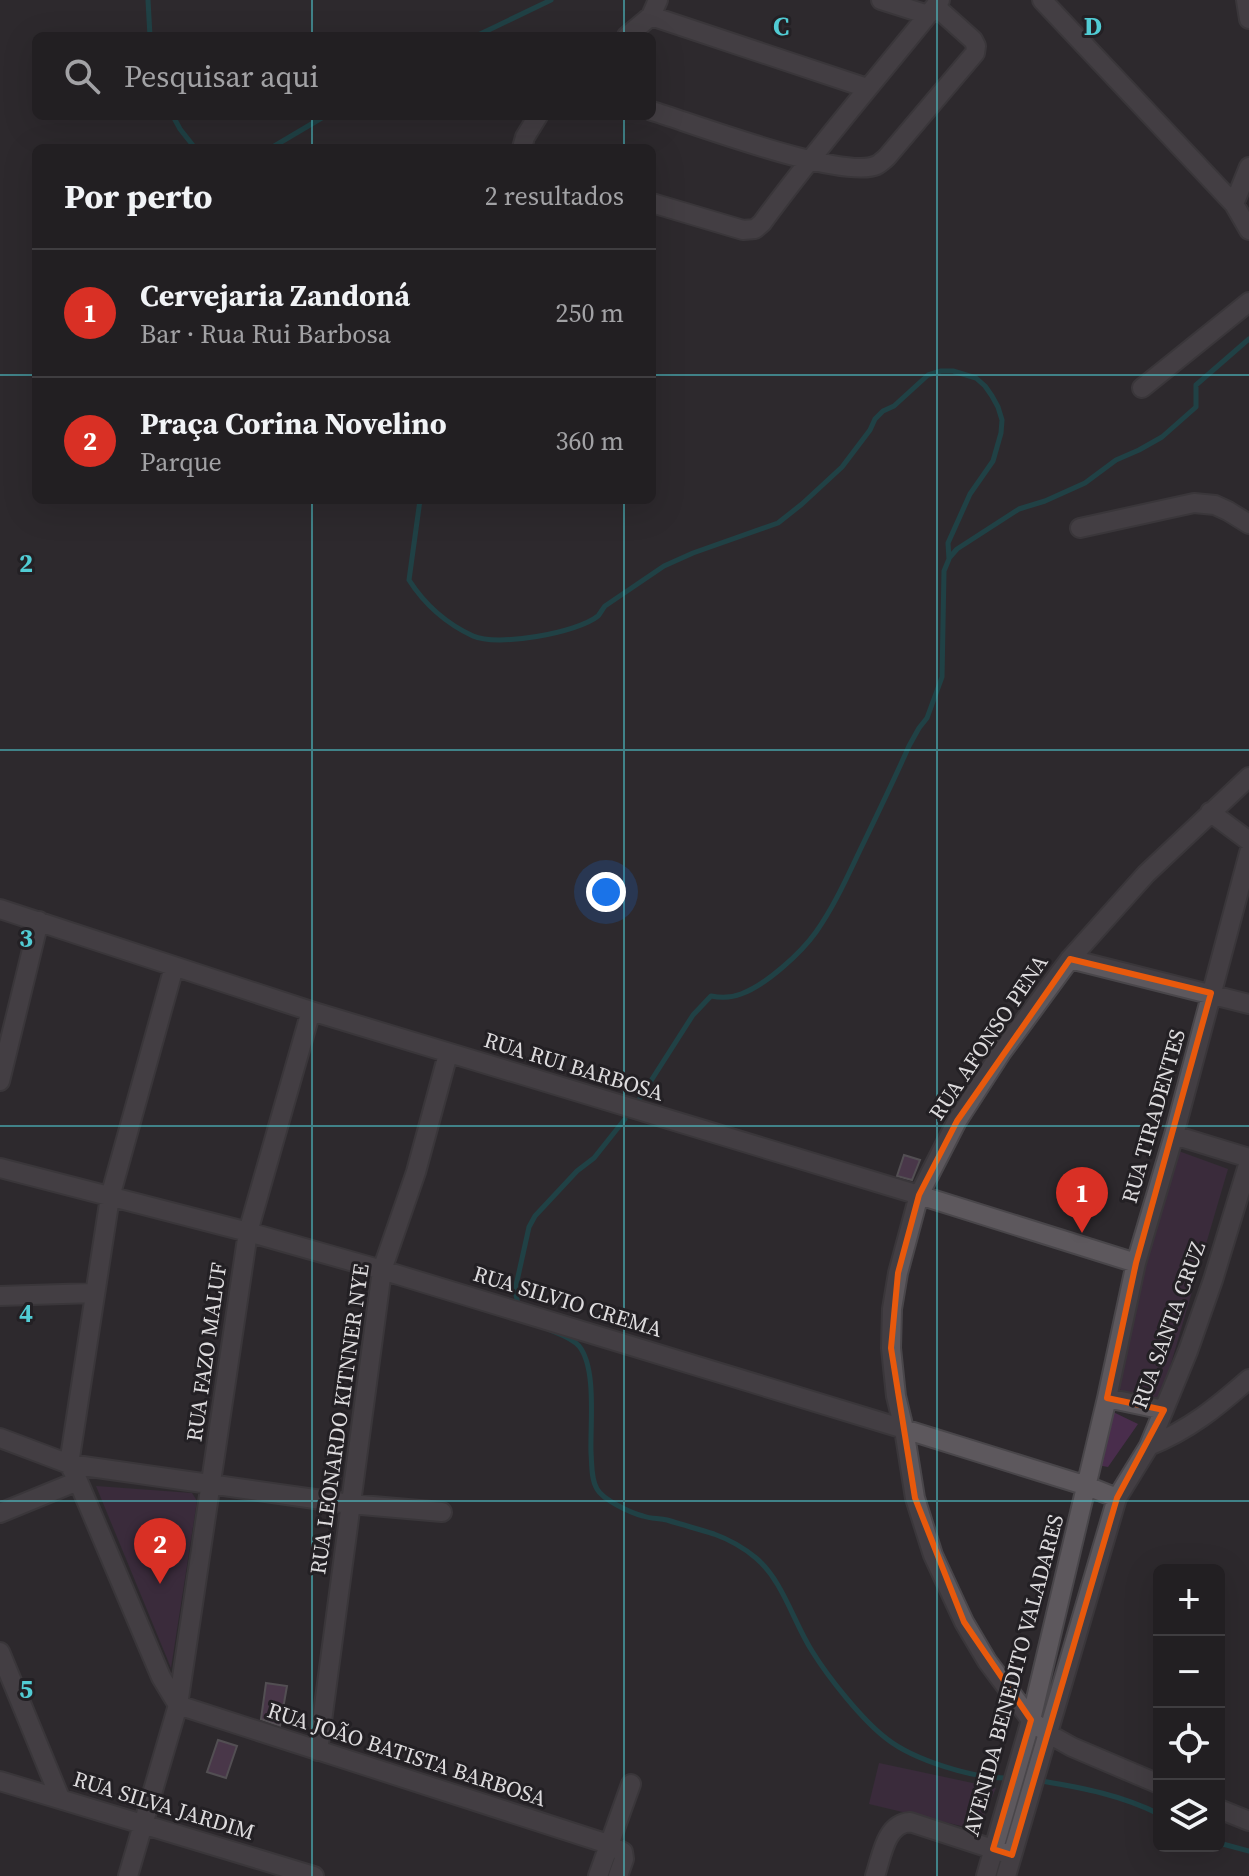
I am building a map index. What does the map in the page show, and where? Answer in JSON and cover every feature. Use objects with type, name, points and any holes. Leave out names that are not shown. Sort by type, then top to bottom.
[{"type":"street","points":[[656,112],[808,161],[862,168],[878,165],[975,53],[976,46],[934,7],[881,0]]},
{"type":"street","points":[[1042,0],[1234,204],[1249,230]]},
{"type":"street","points":[[1246,0],[1249,19]]},
{"type":"street","points":[[656,204],[743,230],[755,229],[934,7]]},
{"type":"street","points":[[631,32],[654,8],[867,88]]},
{"type":"street","points":[[523,144],[536,120]]},
{"type":"street","points":[[1234,204],[1249,167]]},
{"type":"street","points":[[1142,388],[1249,302]]},
{"type":"street","points":[[1080,528],[1194,503],[1215,505],[1249,524]]},
{"type":"street","name":"RUA AFONSO PENA","points":[[1153,1781],[1072,1747],[1031,1720],[987,1661],[964,1622],[933,1555],[915,1498],[896,1396],[891,1348],[892,1309],[898,1273],[919,1195],[957,1121],[1001,1053],[1070,959],[1146,874],[1249,777]]},
{"type":"street","points":[[1210,812],[1249,841]]},
{"type":"street","name":"RUA TIRADENTES","points":[[1087,1486],[1136,1263],[1174,1135],[1249,853]]},
{"type":"street","name":"RUA RUI BARBOSA","points":[[0,909],[448,1054],[1136,1263]]},
{"type":"street","points":[[0,1081],[39,921]]},
{"type":"street","points":[[1070,959],[1249,1004]]},
{"type":"street","points":[[174,967],[110,1197],[94,1293],[74,1473],[161,1677],[178,1705]]},
{"type":"street","name":"RUA FAZO MALUF","points":[[128,1876],[178,1705],[248,1232],[311,1011]]},
{"type":"street","name":"RUA LEONARDO KITNNER NYE","points":[[318,1751],[382,1270],[416,1172],[448,1054]]},
{"type":"street","points":[[1174,1135],[1249,1160]]},
{"type":"street","name":"RUA SANTA CRUZ","points":[[1117,1498],[1149,1446],[1188,1351],[1249,1160]]},
{"type":"street","name":"RUA SILVIO CREMA","points":[[0,1168],[382,1270],[904,1429],[1117,1498]]},
{"type":"street","points":[[0,1296],[94,1293]]},
{"type":"street","points":[[1149,1446],[1190,1426],[1249,1379]]},
{"type":"street","points":[[1107,1398],[1164,1410]]},
{"type":"street","points":[[0,1438],[74,1473],[211,1485],[350,1504],[442,1512]]},
{"type":"street","points":[[0,1513],[74,1473]]},
{"type":"street","name":"AVENIDA BENEDITO VALADARES","points":[[986,1876],[1031,1720],[1087,1486]]},
{"type":"street","name":"AVENIDA BENEDITO VALADARES","points":[[1006,1876],[1117,1498]]},
{"type":"street","points":[[0,1652],[60,1798]]},
{"type":"street","name":"RUA JOÃO BATISTA BARBOSA","points":[[178,1705],[615,1846]]},
{"type":"street","name":"RUA SILVA JARDIM","points":[[0,1781],[314,1876]]},
{"type":"street","points":[[598,1876],[615,1846],[631,1784]]},
{"type":"street","points":[[1225,1811],[1249,1821]]},
{"type":"street","points":[[875,1876],[889,1835],[897,1825],[910,1822],[1012,1855]]},
{"type":"street","points":[[615,1846],[624,1855],[618,1876]]},
{"type":"highlighted area","points":[[1070,959],[1211,993],[1136,1263],[1107,1398],[1164,1410],[1117,1498],[1012,1855],[993,1849],[1031,1720],[964,1622],[915,1498],[891,1348],[898,1273],[919,1195],[957,1121]]},
{"type":"shaded area","points":[[1173,1149],[1228,1169],[1160,1401],[1114,1388]]},
{"type":"shaded area","points":[[1109,1410],[1138,1424],[1108,1467],[1097,1465]]},
{"type":"shaded area","points":[[96,1486],[192,1493],[197,1501],[171,1668]]},
{"type":"shaded area","points":[[879,1763],[996,1788],[978,1830],[869,1804]]},
{"type":"building","points":[[904,1155],[920,1160],[912,1180],[897,1176]]},
{"type":"building","points":[[266,1683],[287,1686],[280,1726],[261,1719]]},
{"type":"building","points":[[218,1740],[237,1746],[226,1778],[207,1772]]},
{"type":"waterway","points":[[148,0],[150,32]]},
{"type":"waterway","points":[[484,32],[551,0]]},
{"type":"waterway","points":[[175,120],[192,144]]},
{"type":"waterway","points":[[278,144],[318,120]]},
{"type":"waterway","points":[[950,557],[957,549],[1019,509],[1085,483],[1116,460],[1162,437],[1196,407],[1196,385],[1249,339]]},
{"type":"waterway","points":[[419,504],[409,580],[436,612],[463,631],[484,639],[518,639],[556,633],[598,616],[605,606],[664,566],[778,523],[842,467],[883,411],[894,406],[928,375],[953,371],[976,378],[998,407],[1002,420],[1001,433],[993,461],[970,494],[948,543],[949,559],[944,571],[942,677],[927,718],[909,746],[841,890],[816,932],[782,968],[741,994],[711,996],[693,1015],[640,1098]]},
{"type":"waterway","points":[[519,1309],[515,1290],[529,1227],[535,1216],[577,1171],[594,1158],[625,1119]]},
{"type":"waterway","points":[[548,1329],[572,1340],[585,1356],[592,1413],[592,1472],[600,1493],[632,1512],[714,1534],[756,1558],[773,1578],[827,1673],[877,1731],[898,1747],[944,1766],[977,1775],[1006,1778]]},
{"type":"waterway","points":[[1042,1781],[1116,1797],[1153,1811]]},
{"type":"waterway","points":[[1225,1845],[1249,1851]]},
{"type":"place","name":"Cervejaria Zandoná","points":[[1082,1233]]},
{"type":"place","name":"Praça Corina Novelino","points":[[160,1584]]}]
